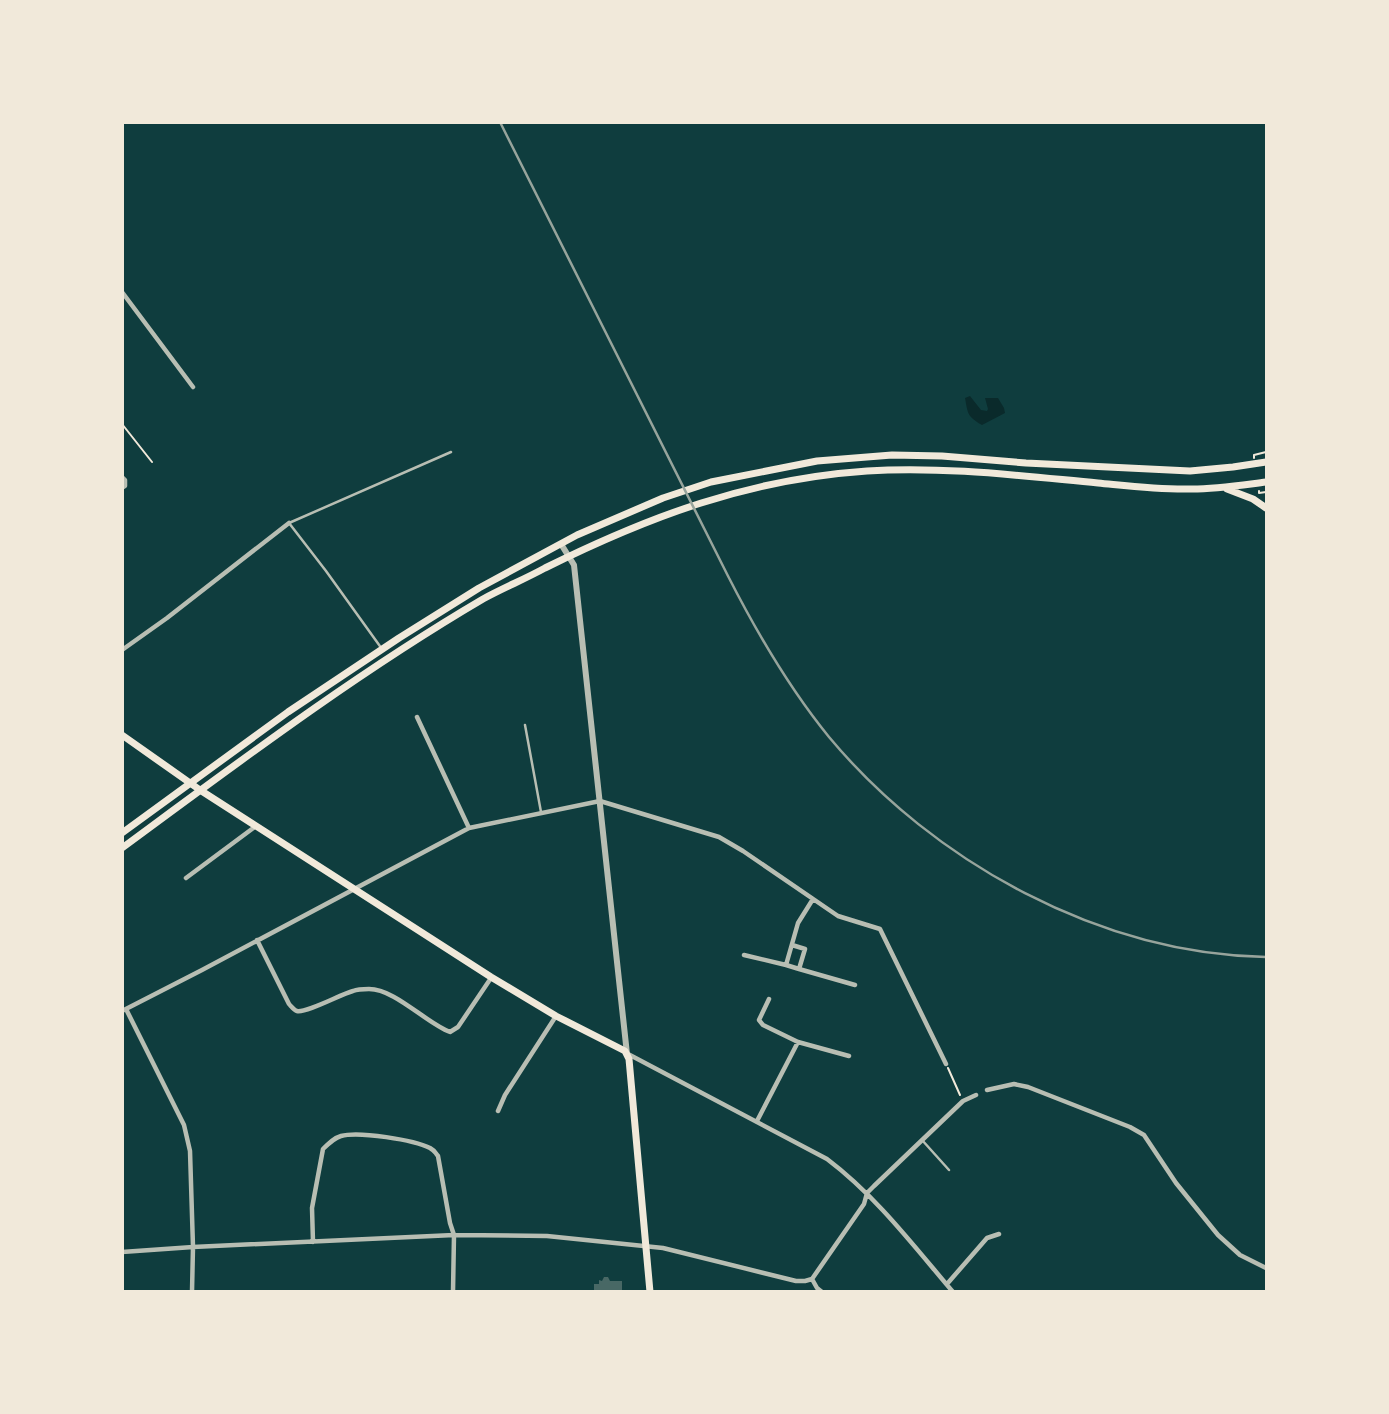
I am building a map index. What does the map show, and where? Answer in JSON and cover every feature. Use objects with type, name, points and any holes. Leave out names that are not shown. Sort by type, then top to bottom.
[{"type":"main road","points":[[122,833],[288,712],[479,587],[561,544],[663,498],[711,482],[817,461],[892,455],[1190,471],[1266,462]]},
{"type":"main road","points":[[122,848],[312,709],[402,648],[486,598],[569,556],[660,516],[720,496],[796,478],[892,470],[1016,475],[1166,489],[1223,488],[1266,482]]},
{"type":"main road","points":[[1223,488],[1252,499],[1266,508]]},
{"type":"main road","points":[[122,735],[201,790],[491,977],[627,1054],[650,1292]]},
{"type":"street","points":[[122,292],[193,387]]},
{"type":"street","points":[[122,477],[125,486],[122,488]]},
{"type":"street","points":[[122,650],[289,523]]},
{"type":"street","points":[[561,544],[574,565],[627,1054],[827,1159],[867,1193],[953,1292]]},
{"type":"street","points":[[417,718],[469,828]]},
{"type":"street","points":[[191,1292],[193,1247],[190,1151],[184,1125],[124,1009],[469,828],[600,801],[719,837],[838,916],[880,929],[946,1064]]},
{"type":"street","points":[[186,878],[257,825]]},
{"type":"street","points":[[786,965],[798,923],[813,899]]},
{"type":"street","points":[[257,940],[289,1004],[298,1011],[354,990],[373,989],[396,999],[450,1032],[458,1027],[491,977]]},
{"type":"street","points":[[792,945],[804,949],[799,969]]},
{"type":"street","points":[[744,955],[855,985]]},
{"type":"street","points":[[769,999],[760,1020],[763,1025],[797,1042],[849,1056]]},
{"type":"street","points":[[498,1111],[505,1095],[556,1016]]},
{"type":"street","points":[[757,1121],[797,1042]]},
{"type":"street","points":[[987,1090],[1014,1084],[1028,1087],[1144,1135],[1176,1183],[1218,1235],[1240,1255],[1266,1268]]},
{"type":"street","points":[[122,1252],[454,1235],[547,1236],[663,1248],[805,1281],[812,1279],[864,1204],[867,1193],[963,1101],[976,1095]]},
{"type":"street","points":[[313,1242],[312,1208],[323,1149],[334,1139],[344,1135],[378,1135],[424,1146],[435,1152],[440,1164],[454,1235],[453,1292]]},
{"type":"street","points":[[947,1284],[987,1238],[999,1234]]},
{"type":"street","points":[[812,1279],[822,1292]]},
{"type":"lane","points":[[382,649],[289,523],[451,452]]},
{"type":"lane","points":[[525,725],[541,812]]},
{"type":"lane","points":[[922,1140],[949,1170]]},
{"type":"path","points":[[122,424],[152,462]]},
{"type":"path","points":[[1255,464],[1254,455],[1266,452]]},
{"type":"path","points":[[1258,483],[1259,493],[1266,492]]},
{"type":"path","points":[[946,1064],[963,1101]]},
{"type":"water","points":[[970,396],[981,410],[987,411],[985,398],[998,398],[1005,413],[982,425],[971,417],[968,411],[965,398]]},
{"type":"building","points":[[604,1277],[608,1277],[610,1281],[622,1281],[622,1290],[594,1292],[594,1284],[599,1284],[599,1280],[602,1281]]},
{"type":"railway","points":[[500,122],[762,639],[814,718],[871,783],[918,824],[970,861],[1025,893],[1083,919],[1143,939],[1204,952],[1266,957]]}]
